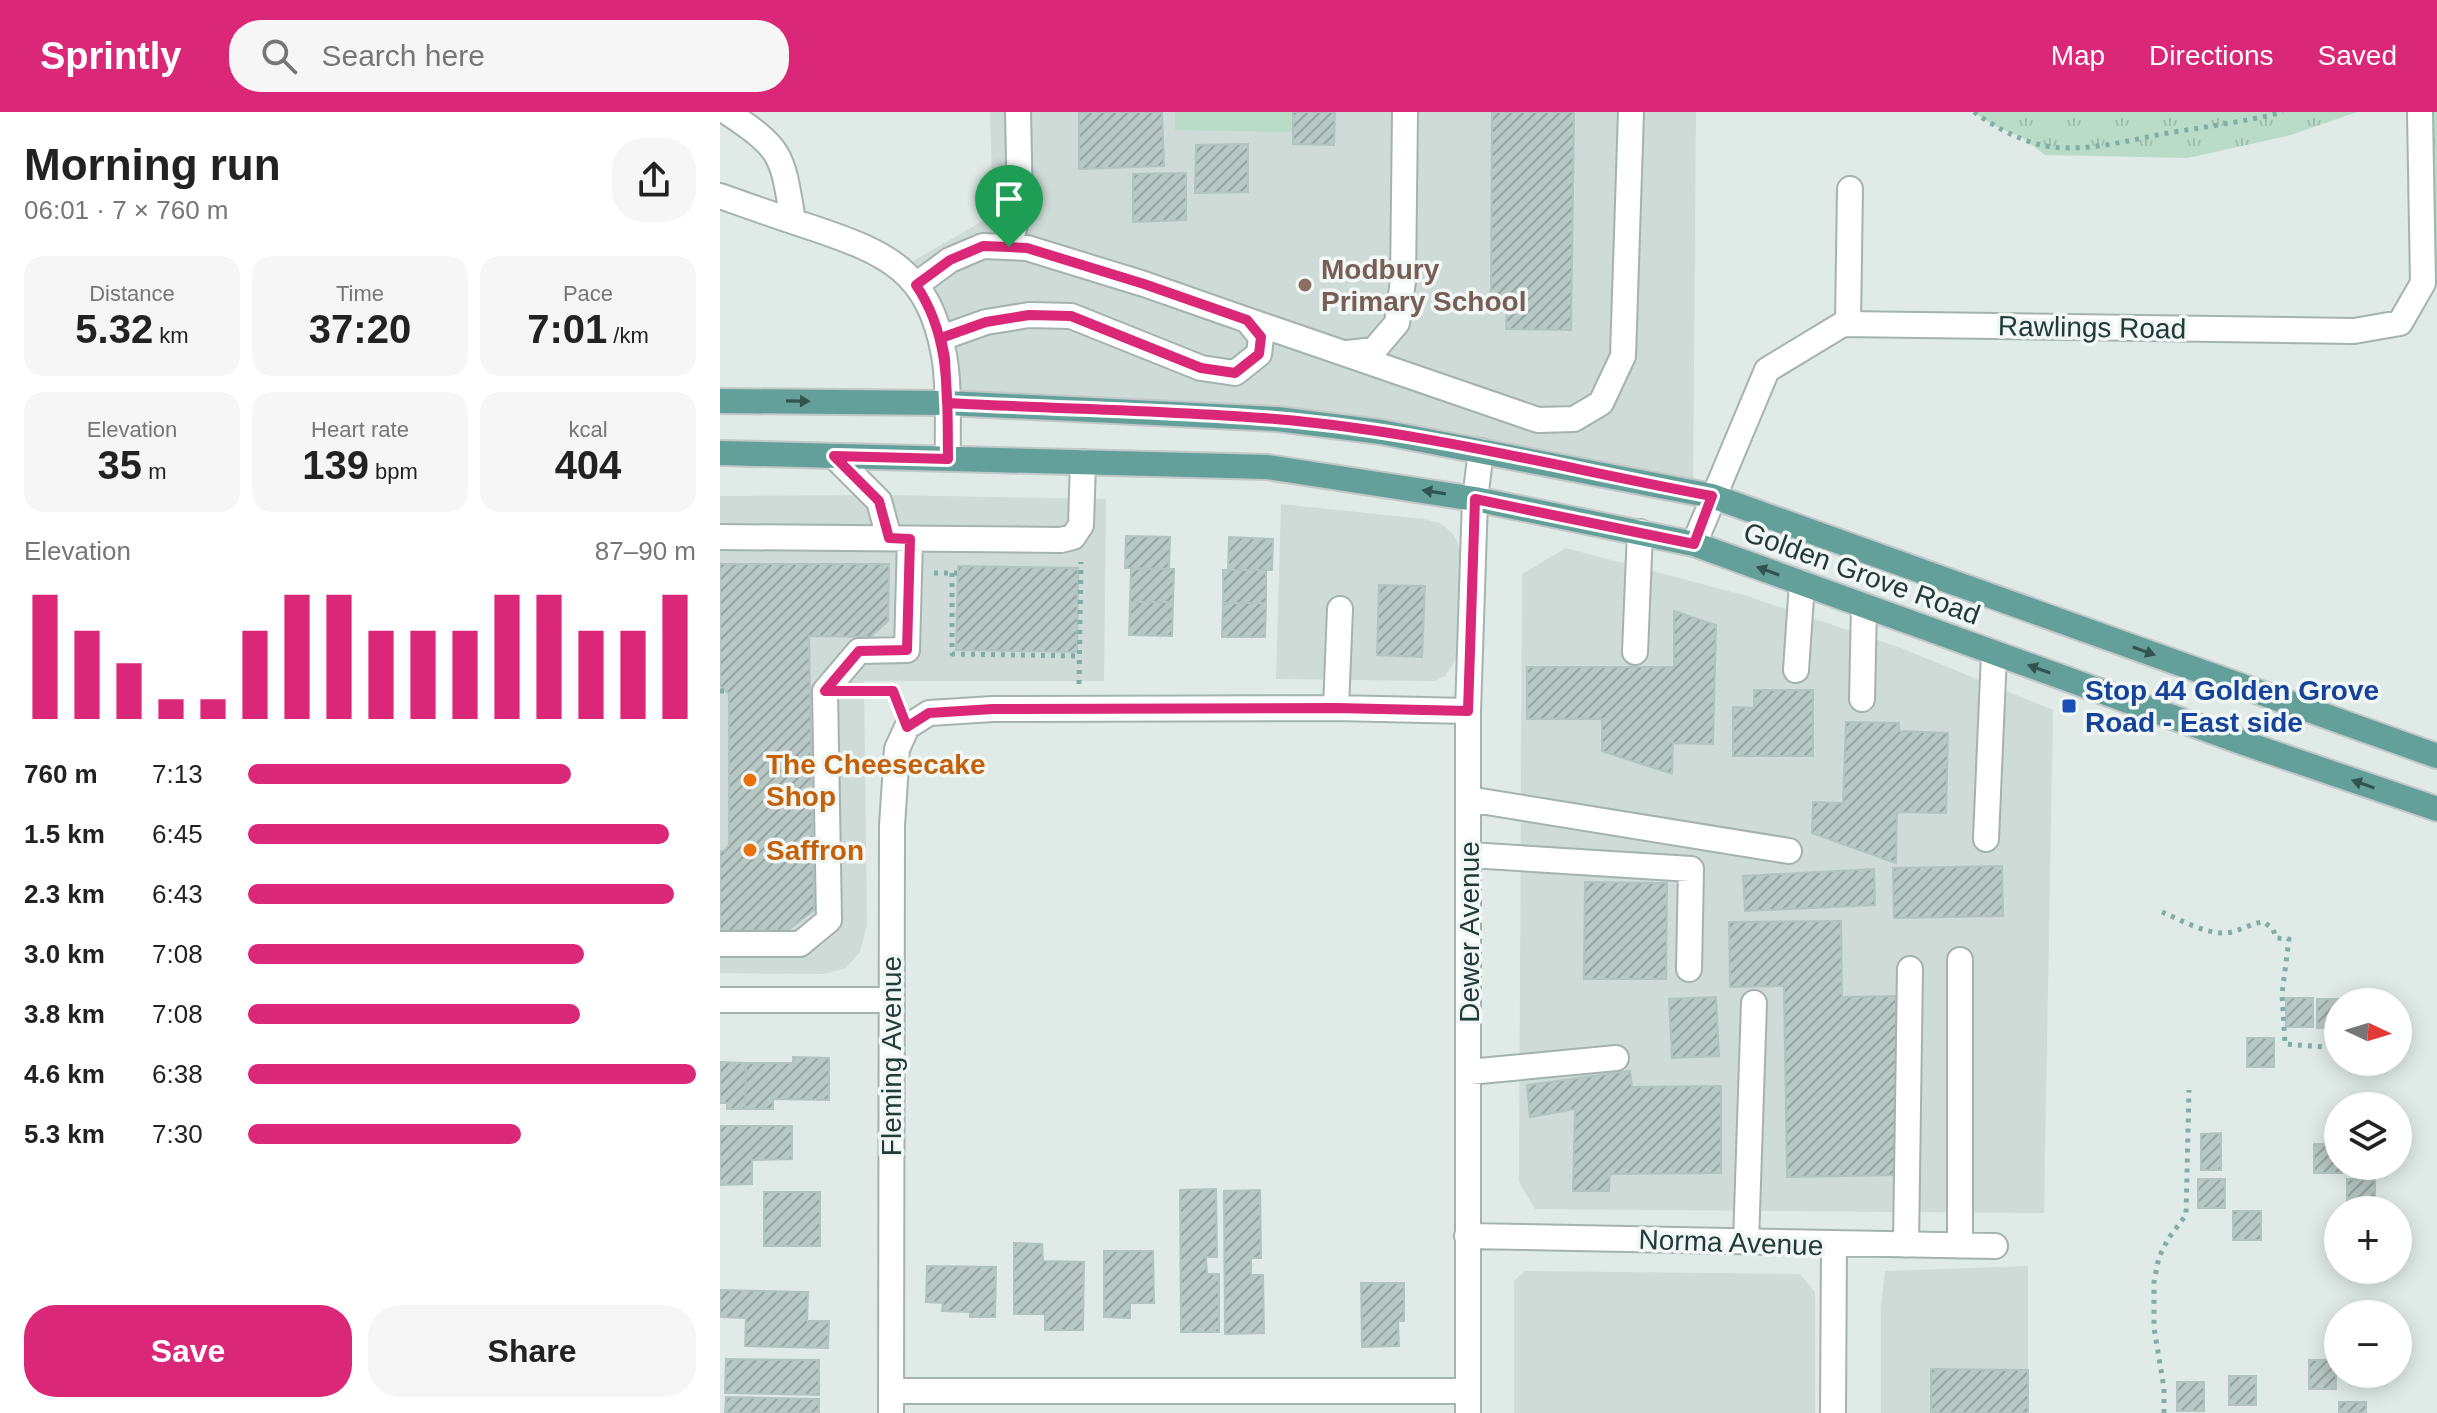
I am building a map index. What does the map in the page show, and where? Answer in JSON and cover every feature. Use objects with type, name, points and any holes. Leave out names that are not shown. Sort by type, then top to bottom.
[{"type":"main road","name":"Golden Grove Road","points":[[720,401],[947,403],[1277,419],[1381,432],[1712,496],[2437,756]]},
{"type":"main road","name":"Golden Grove Road","points":[[720,453],[1267,467],[1475,499],[1640,532],[1694,544],[2229,738],[2437,809]]},
{"type":"street","points":[[727,112],[760,134],[776,151],[784,167],[793,221]]},
{"type":"street","points":[[1009,247],[1020,206],[1018,112]]},
{"type":"street","points":[[1344,353],[1374,350],[1397,323],[1403,281],[1405,112]]},
{"type":"street","points":[[916,285],[950,260],[983,246],[1027,248],[1538,420],[1574,419],[1601,403],[1623,356],[1631,112]]},
{"type":"street","name":"Rawlings Road","points":[[1694,544],[1767,370],[1843,324],[2354,331],[2400,323],[2423,283],[2420,112]]},
{"type":"street","points":[[1848,324],[1850,189]]},
{"type":"street","points":[[720,196],[875,251],[901,268],[916,285],[928,303],[945,358],[948,459]]},
{"type":"street","points":[[941,338],[986,322],[1029,315],[1071,316],[1201,368],[1235,373],[1259,354],[1261,337],[1247,320]]},
{"type":"street","name":"Dewer Avenue","points":[[1468,1402],[1468,711],[1475,499],[1481,451]]},
{"type":"street","points":[[720,944],[800,944],[829,920],[825,691],[859,651],[907,650],[900,538],[879,501],[834,456]]},
{"type":"street","points":[[720,537],[1061,540],[1073,537],[1081,525],[1083,462]]},
{"type":"street","points":[[1635,652],[1640,532]]},
{"type":"street","points":[[1796,670],[1802,583]]},
{"type":"street","points":[[1862,699],[1864,606]]},
{"type":"street","points":[[1336,708],[1340,609]]},
{"type":"street","points":[[1986,839],[1994,653]]},
{"type":"street","points":[[907,727],[929,713],[993,709],[1336,708],[1468,711]]},
{"type":"street","name":"Fleming Avenue","points":[[891,1402],[892,826],[897,749],[907,727]]},
{"type":"street","points":[[1468,799],[1789,851]]},
{"type":"street","points":[[1470,855],[1691,869],[1689,969]]},
{"type":"street","points":[[1960,960],[1960,1246]]},
{"type":"street","points":[[1906,1245],[1910,969]]},
{"type":"street","points":[[720,1000],[891,1000]]},
{"type":"street","points":[[1746,1242],[1754,1003]]},
{"type":"street","points":[[1469,1072],[1616,1058]]},
{"type":"street","name":"Norma Avenue","points":[[1467,1236],[1995,1246]]},
{"type":"street","points":[[1833,1413],[1834,1245]]},
{"type":"street","points":[[891,1402],[1468,1402]]},
{"type":"path","points":[[1974,112],[1991,124],[2023,138],[2050,147],[2077,148],[2283,112]]},
{"type":"path","points":[[1079,710],[1081,525]]},
{"type":"path","points":[[952,573],[952,654],[1080,656]]},
{"type":"path","points":[[825,691],[893,691],[907,727]]},
{"type":"path","points":[[2162,912],[2209,931],[2225,933],[2251,923],[2264,922],[2273,929],[2276,938],[2289,939],[2282,994],[2285,1044],[2324,1047]]},
{"type":"path","points":[[2164,1413],[2164,1388],[2154,1328],[2154,1282],[2159,1257],[2186,1215],[2189,1090]]},
{"type":"shaded area","name":"Modbury Primary School","points":[[990,112],[1696,112],[1693,492],[1277,419],[947,403],[945,358],[901,268],[993,215]]},
{"type":"shaded area","points":[[720,496],[1106,499],[1104,681],[864,681],[867,925],[860,952],[846,968],[824,974],[720,973]]},
{"type":"shaded area","points":[[1281,504],[1424,519],[1442,524],[1454,535],[1460,549],[1459,647],[1455,661],[1445,676],[1434,681],[1276,679]]},
{"type":"shaded area","points":[[1566,548],[1747,596],[1901,648],[2053,710],[2044,1213],[1535,1209],[1519,1182],[1522,574]]},
{"type":"shaded area","points":[[2028,1266],[2028,1413],[1881,1413],[1881,1306],[1885,1271]]},
{"type":"shaded area","points":[[1525,1271],[1800,1274],[1815,1292],[1815,1413],[1514,1413],[1514,1281]]},
{"type":"green space","points":[[1175,112],[1294,112],[1294,132],[1175,130]]},
{"type":"green space","points":[[1974,112],[2357,112],[2291,135],[2188,158],[2045,155],[2023,138],[1991,124]]},
{"type":"green space","points":[[2420,112],[2437,112],[2437,284],[2423,283]]},
{"type":"building","points":[[1079,112],[1162,112],[1164,166],[1079,169]]},
{"type":"building","points":[[1293,112],[1335,112],[1334,145],[1293,144]]},
{"type":"building","points":[[1492,112],[1574,112],[1571,330],[1506,329],[1507,295],[1491,296]]},
{"type":"building","points":[[1248,144],[1248,192],[1195,193],[1196,145]]},
{"type":"building","points":[[1186,173],[1186,220],[1133,222],[1133,174]]},
{"type":"building","points":[[1126,536],[1170,537],[1169,569],[1125,568]]},
{"type":"building","points":[[1229,537],[1273,539],[1272,570],[1228,570]]},
{"type":"building","points":[[720,564],[889,564],[888,621],[870,637],[809,636],[814,910],[788,930],[720,931],[720,851],[729,845],[729,694],[720,686]]},
{"type":"building","points":[[958,566],[1078,568],[1077,652],[956,650]]},
{"type":"building","points":[[1131,569],[1174,569],[1173,602],[1130,602]]},
{"type":"building","points":[[1223,570],[1266,570],[1266,603],[1223,603]]},
{"type":"building","points":[[1379,585],[1425,586],[1422,657],[1377,655]]},
{"type":"building","points":[[1130,602],[1173,602],[1172,636],[1129,635]]},
{"type":"building","points":[[1223,603],[1266,603],[1265,637],[1222,637]]},
{"type":"building","points":[[1674,611],[1716,625],[1713,744],[1673,743],[1672,774],[1602,751],[1602,719],[1527,719],[1527,667],[1674,667]]},
{"type":"building","points":[[1754,690],[1813,690],[1813,756],[1733,756],[1733,707],[1754,708]]},
{"type":"building","points":[[1846,722],[1899,723],[1899,731],[1948,733],[1946,813],[1897,812],[1896,863],[1812,833],[1813,802],[1843,803]]},
{"type":"building","points":[[2002,866],[2003,916],[1894,918],[1893,868]]},
{"type":"building","points":[[1874,869],[1875,905],[1745,911],[1743,876]]},
{"type":"building","points":[[1585,882],[1667,883],[1666,979],[1584,979]]},
{"type":"building","points":[[1841,921],[1842,997],[1896,996],[1899,1175],[1787,1177],[1784,986],[1730,987],[1729,922]]},
{"type":"building","points":[[1716,997],[1719,1056],[1672,1058],[1669,999]]},
{"type":"building","points":[[2286,998],[2313,998],[2313,1027],[2286,1027]]},
{"type":"building","points":[[2317,999],[2324,999],[2324,1028],[2317,1028]]},
{"type":"building","points":[[2247,1038],[2274,1038],[2274,1067],[2247,1067]]},
{"type":"building","points":[[793,1057],[829,1058],[829,1100],[773,1099],[773,1109],[745,1109],[746,1063],[793,1063]]},
{"type":"building","points":[[720,1062],[746,1063],[745,1109],[727,1109],[727,1103],[720,1103]]},
{"type":"building","points":[[1630,1071],[1632,1087],[1721,1086],[1721,1173],[1610,1174],[1609,1191],[1573,1191],[1575,1109],[1530,1117],[1527,1085]]},
{"type":"building","points":[[720,1126],[792,1126],[792,1159],[752,1160],[752,1184],[720,1185]]},
{"type":"building","points":[[2221,1133],[2221,1170],[2201,1170],[2201,1134]]},
{"type":"building","points":[[2314,1144],[2324,1144],[2324,1173],[2314,1173]]},
{"type":"building","points":[[2198,1179],[2225,1179],[2225,1208],[2198,1208]]},
{"type":"building","points":[[2347,1180],[2375,1180],[2375,1196],[2347,1196]]},
{"type":"building","points":[[1216,1189],[1217,1257],[1206,1257],[1207,1274],[1219,1274],[1219,1332],[1181,1332],[1180,1190]]},
{"type":"building","points":[[1260,1190],[1261,1258],[1251,1258],[1251,1275],[1263,1275],[1264,1333],[1225,1334],[1224,1191]]},
{"type":"building","points":[[764,1192],[820,1192],[820,1246],[764,1246]]},
{"type":"building","points":[[2233,1211],[2261,1211],[2261,1240],[2233,1240]]},
{"type":"building","points":[[1014,1243],[1042,1244],[1043,1261],[1084,1262],[1083,1330],[1045,1330],[1045,1314],[1014,1314]]},
{"type":"building","points":[[1104,1251],[1153,1251],[1154,1303],[1130,1303],[1130,1318],[1104,1317]]},
{"type":"building","points":[[927,1266],[996,1267],[995,1317],[970,1317],[970,1312],[942,1311],[943,1303],[926,1302]]},
{"type":"building","points":[[1361,1283],[1404,1283],[1404,1321],[1398,1321],[1399,1346],[1362,1347]]},
{"type":"building","points":[[720,1290],[808,1292],[807,1321],[829,1321],[828,1348],[745,1346],[746,1318],[720,1317]]},
{"type":"building","points":[[726,1359],[819,1360],[819,1395],[725,1393]]},
{"type":"building","points":[[2309,1360],[2324,1360],[2324,1388],[2336,1389],[2309,1389]]},
{"type":"building","points":[[1931,1369],[2028,1370],[2028,1413],[1931,1413]]},
{"type":"building","points":[[2229,1376],[2256,1376],[2256,1405],[2229,1405]]},
{"type":"building","points":[[2177,1382],[2204,1382],[2204,1411],[2177,1411]]},
{"type":"building","points":[[726,1397],[819,1399],[819,1413],[725,1413]]},
{"type":"building","points":[[2339,1402],[2366,1402],[2366,1413],[2339,1413]]},
{"type":"place","name":"Modbury Primary School","points":[[1305,285]]},
{"type":"place","name":"Stop 44 Golden Grove Road - East side","points":[[2069,706]]},
{"type":"place","name":"The Cheesecake Shop","points":[[750,780]]},
{"type":"place","name":"Saffron","points":[[750,850]]},
{"type":"route","points":[[1009,247],[983,246],[950,260],[916,285],[938,326],[945,358],[948,459],[834,456],[879,501],[889,538],[910,539],[907,650],[859,651],[825,691],[893,691],[907,727],[929,713],[953,710],[1336,708],[1468,711],[1475,499],[1694,544],[1712,496],[1381,432],[1277,419],[947,403],[945,358],[941,338],[986,322],[1029,315],[1071,316],[1201,368],[1235,373],[1259,354],[1261,337],[1247,320],[1027,248],[1009,247]]}]
